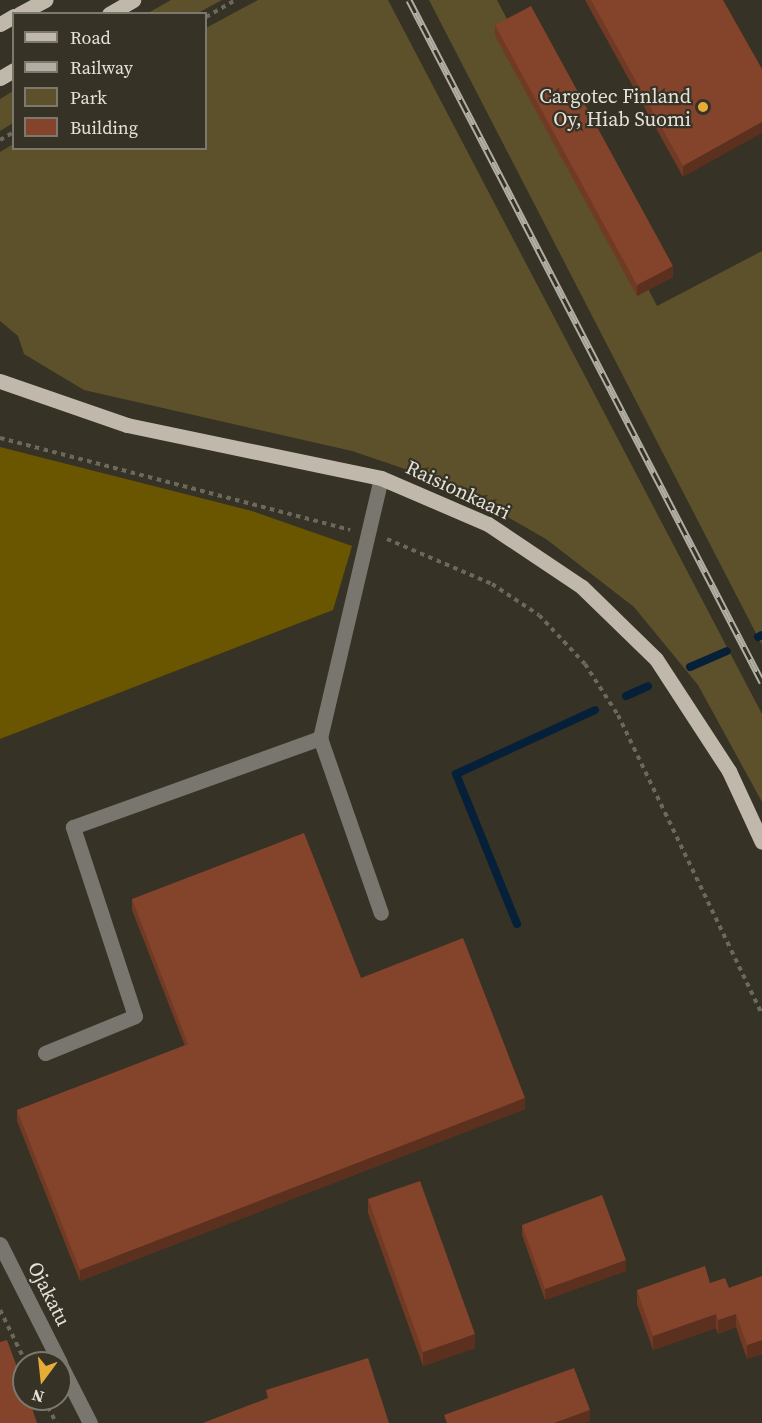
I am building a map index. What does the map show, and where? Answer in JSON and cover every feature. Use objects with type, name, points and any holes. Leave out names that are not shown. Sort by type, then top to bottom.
[{"type":"main road","points":[[23,12],[45,0]]},
{"type":"main road","points":[[112,12],[133,0]]},
{"type":"main road","name":"Raisionkaari","points":[[0,381],[127,425],[381,478],[488,524],[548,561],[624,626],[682,694],[729,771],[762,842]]},
{"type":"street","points":[[381,478],[320,738],[381,913]]},
{"type":"street","points":[[45,1053],[135,1016],[73,827],[320,738]]},
{"type":"street","name":"Ojakatu","points":[[0,1244],[54,1351]]},
{"type":"street","name":"Ojakatu","points":[[72,1387],[90,1423]]},
{"type":"path","points":[[207,16],[235,0]]},
{"type":"path","points":[[0,438],[368,535],[407,543],[492,584],[539,615],[585,664],[618,715],[762,1014]]},
{"type":"path","points":[[0,1310],[20,1351]]},
{"type":"green space","points":[[171,0],[222,0],[200,12],[150,12]]},
{"type":"green space","points":[[258,0],[388,0],[762,714],[762,802],[698,685],[634,607],[546,539],[452,485],[352,451],[84,390],[24,354],[18,336],[0,321],[0,152],[12,145],[12,150],[207,150],[207,27]]},
{"type":"green space","points":[[429,0],[497,0],[657,306],[762,251],[762,645]]},
{"type":"green space","points":[[12,92],[12,124],[0,131],[0,99]]},
{"type":"shaded area","points":[[0,447],[252,511],[352,546],[333,610],[0,739]]},
{"type":"building","name":"Cargotec Finland Oy, Hiab Suomi","points":[[591,0],[723,0],[762,69],[762,122],[683,166]]},
{"type":"building","points":[[531,6],[673,266],[637,285],[495,25]]},
{"type":"building","points":[[304,833],[361,978],[463,938],[525,1098],[80,1270],[17,1110],[188,1044],[132,899]]},
{"type":"building","points":[[420,1181],[475,1334],[423,1352],[368,1199]]},
{"type":"building","points":[[602,1195],[626,1260],[545,1289],[522,1225]]},
{"type":"building","points":[[705,1266],[710,1283],[725,1278],[729,1288],[762,1276],[762,1340],[747,1345],[736,1314],[718,1320],[716,1314],[653,1336],[637,1290]]},
{"type":"building","points":[[7,1340],[12,1354],[12,1411],[33,1411],[37,1423],[0,1423],[0,1342]]},
{"type":"building","points":[[368,1358],[389,1423],[203,1423],[268,1398],[266,1390]]},
{"type":"building","points":[[574,1368],[590,1410],[554,1423],[447,1423],[444,1415]]},
{"type":"waterway","points":[[758,637],[762,635]]},
{"type":"waterway","points":[[690,667],[727,651]]},
{"type":"waterway","points":[[626,696],[648,686]]},
{"type":"waterway","points":[[517,924],[456,774],[595,710]]},
{"type":"railway","points":[[409,0],[762,682]]},
{"type":"place","name":"Cargotec Finland Oy, Hiab Suomi","points":[[703,107]]}]
